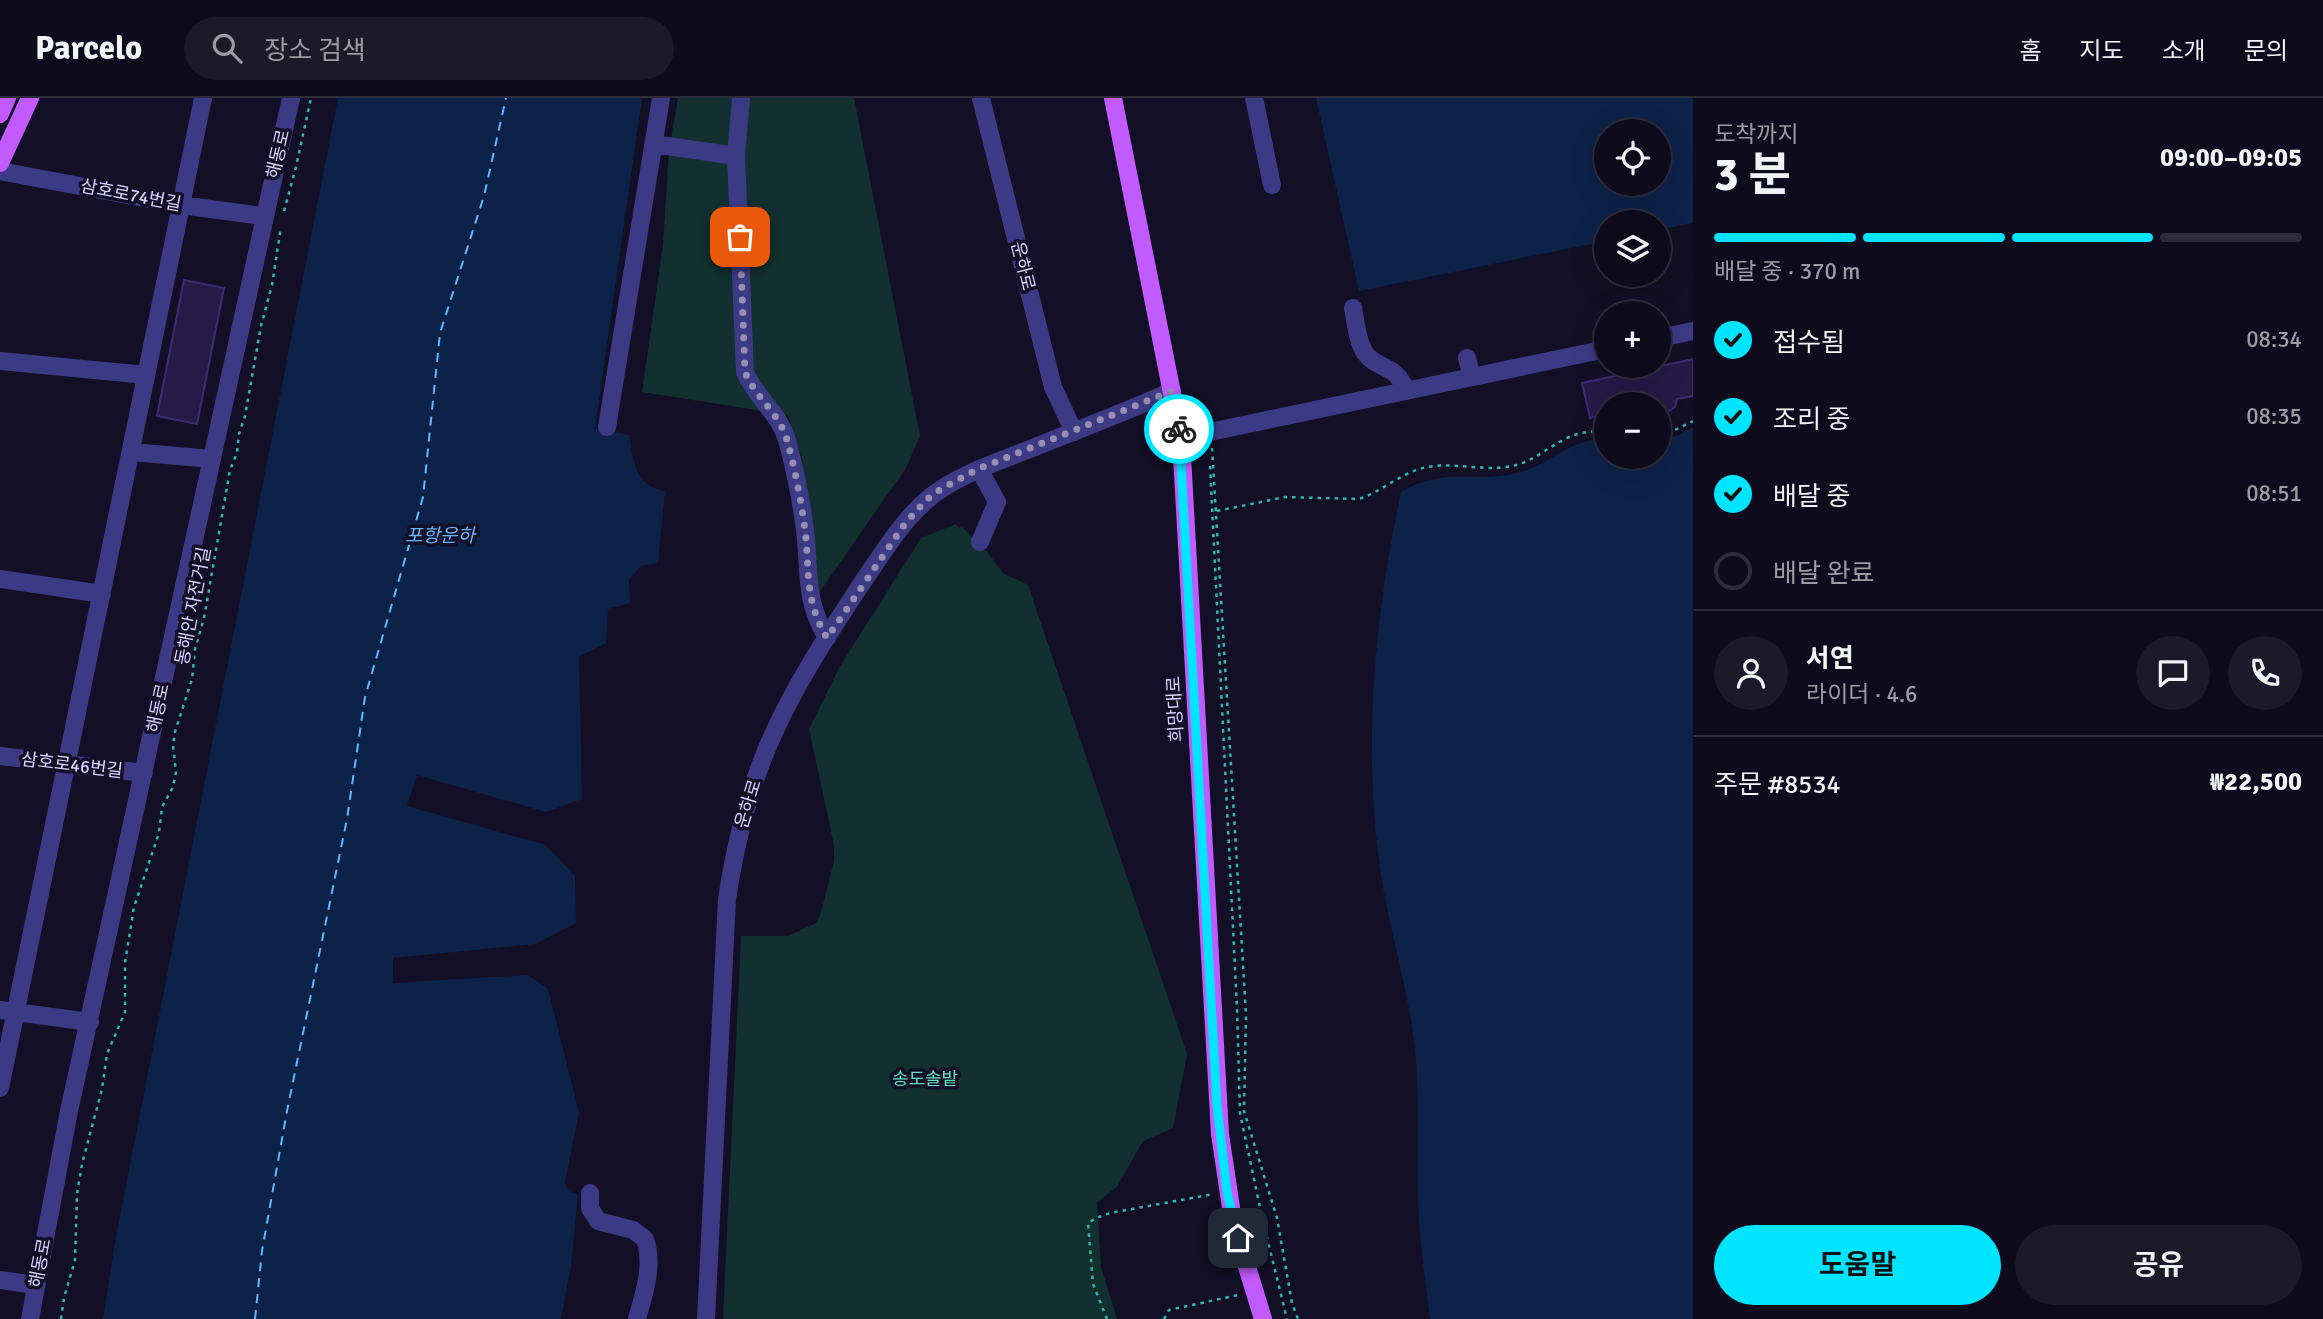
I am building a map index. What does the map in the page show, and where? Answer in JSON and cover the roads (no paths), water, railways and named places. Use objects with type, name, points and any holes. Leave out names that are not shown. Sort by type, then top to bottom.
[{"type":"main road","points":[[0,114],[8,98]]},
{"type":"main road","points":[[0,163],[30,98]]},
{"type":"main road","name":"희망대로","points":[[1113,98],[1181,438],[1217,1106],[1227,1192],[1263,1319]]},
{"type":"street","points":[[0,1088],[8,1012],[66,764],[203,98]]},
{"type":"street","name":"해동로","points":[[30,1319],[69,1111],[291,98]]},
{"type":"street","points":[[607,427],[661,98]]},
{"type":"street","points":[[741,98],[736,156],[745,372],[755,392],[779,422],[787,440],[805,530],[810,598],[817,621],[827,638]]},
{"type":"street","name":"운하로","points":[[981,98],[1053,387],[1074,432]]},
{"type":"street","points":[[1254,98],[1272,184]]},
{"type":"street","points":[[654,144],[736,156]]},
{"type":"street","name":"삼호로74번길","points":[[0,171],[181,205],[263,216]]},
{"type":"street","points":[[1353,308],[1366,354],[1398,375],[1406,391]]},
{"type":"street","points":[[1671,336],[1693,331]]},
{"type":"street","points":[[1181,438],[1594,352]]},
{"type":"street","points":[[1467,358],[1472,377]]},
{"type":"street","points":[[0,361],[146,375]]},
{"type":"street","name":"운하로","points":[[706,1319],[726,925],[734,855],[746,808],[768,747],[787,706],[874,566],[915,512],[941,489],[978,469],[1172,391]]},
{"type":"street","points":[[131,452],[212,459]]},
{"type":"street","points":[[978,469],[997,502],[980,542]]},
{"type":"street","points":[[0,579],[102,594]]},
{"type":"street","name":"삼호로46번길","points":[[0,756],[144,773]]},
{"type":"street","points":[[8,1012],[90,1022]]},
{"type":"street","points":[[590,1193],[590,1208],[598,1221],[633,1230],[645,1240],[649,1258],[637,1319]]},
{"type":"street","points":[[0,1280],[36,1284]]},
{"type":"water","name":"포항운하","points":[[338,98],[642,98],[595,429],[629,435],[634,463],[641,478],[647,484],[665,491],[658,563],[641,566],[629,579],[630,603],[608,609],[606,643],[579,657],[582,799],[546,812],[417,775],[407,806],[546,845],[575,876],[576,923],[536,944],[393,958],[393,983],[528,975],[548,989],[579,1113],[565,1182],[568,1191],[578,1194],[571,1266],[561,1319],[103,1319],[115,1242]]},
{"type":"water","points":[[1316,98],[1693,98],[1693,223],[1671,228],[1671,210],[1594,210],[1594,243],[1359,291]]},
{"type":"water","points":[[1693,427],[1693,1319],[1430,1319],[1419,1212],[1417,1067],[1408,1001],[1379,861],[1372,769],[1378,630],[1401,492],[1417,484],[1446,477],[1486,477],[1517,473],[1592,440],[1594,469],[1671,469],[1671,437]]},
{"type":"park label","name":"송도솔밭","points":[[925,1079]]}]
